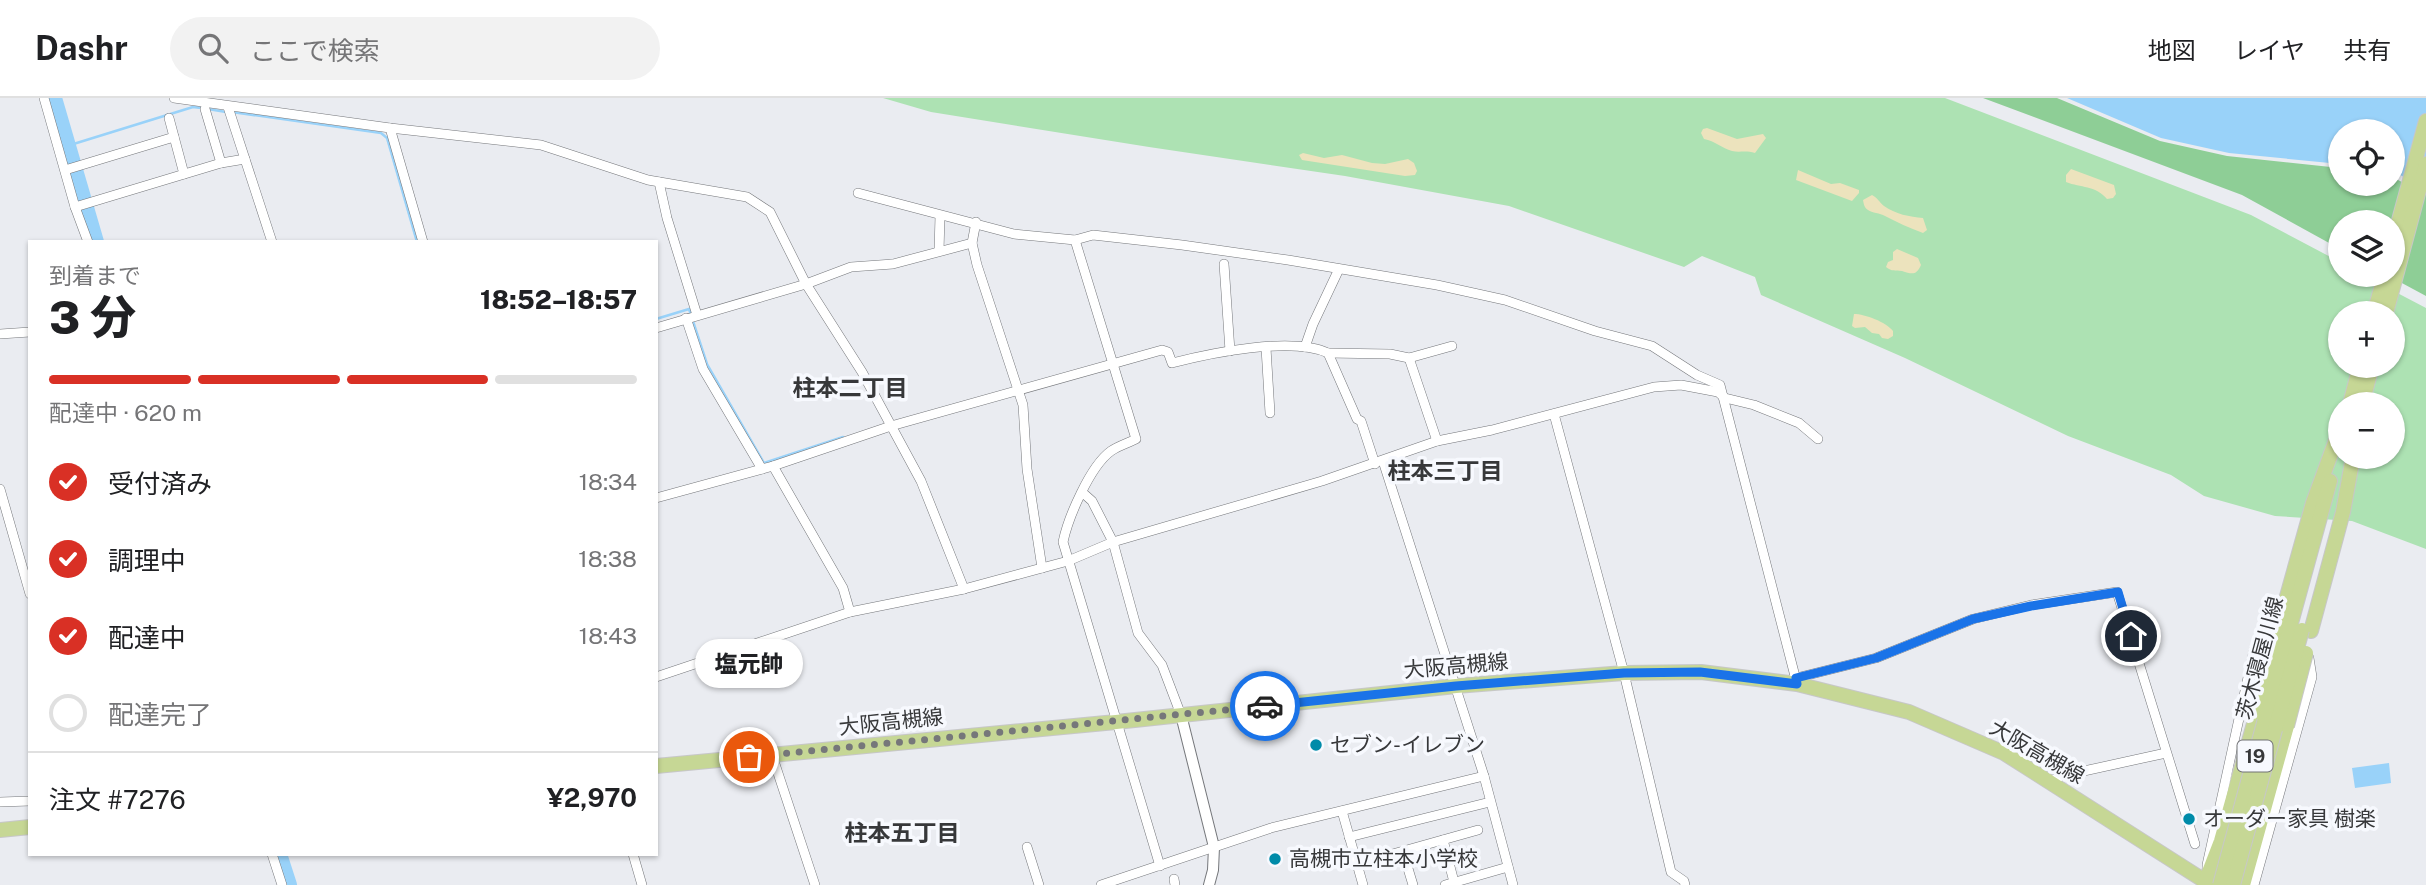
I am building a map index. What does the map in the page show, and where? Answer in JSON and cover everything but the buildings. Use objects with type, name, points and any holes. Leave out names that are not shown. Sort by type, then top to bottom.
[{"type":"main road","points":[[2402,210],[2426,121]]},
{"type":"main road","points":[[2389,301],[2426,164]]},
{"type":"main road","points":[[2313,565],[2313,503],[2328,462]]},
{"type":"main road","points":[[2243,885],[2287,726],[2295,628],[2313,565],[2334,469]]},
{"type":"main road","points":[[2210,884],[2255,720],[2295,628],[2343,469]]},
{"type":"main road","points":[[2313,565],[2343,512],[2351,469]]},
{"type":"main road","name":"茨木寝屋川線","points":[[2210,884],[2295,628]]},
{"type":"main road","name":"茨木寝屋川線","points":[[2233,885],[2295,628]]},
{"type":"main road","name":"大阪高槻線","points":[[658,766],[1456,686],[1624,673],[1700,672],[1797,681],[1909,712],[2004,753],[2210,884]]},
{"type":"main road","points":[[0,830],[28,827]]},
{"type":"street","points":[[44,98],[75,207],[87,240]]},
{"type":"street","points":[[174,98],[390,128],[541,145],[659,182],[747,197],[770,212],[806,284],[862,372],[921,481],[964,589]]},
{"type":"street","points":[[228,107],[271,240]]},
{"type":"street","points":[[205,109],[220,163]]},
{"type":"street","points":[[169,118],[184,174]]},
{"type":"street","points":[[390,128],[423,240]]},
{"type":"street","points":[[65,170],[174,136]]},
{"type":"street","points":[[75,207],[220,163],[245,159]]},
{"type":"street","points":[[659,182],[667,218],[697,315]]},
{"type":"street","points":[[858,193],[1014,234],[1075,240],[1093,235],[1234,252],[1437,285],[1505,300],[1595,331],[1652,346],[1697,375],[1720,385],[1797,681],[1876,658],[1973,619],[2031,606],[2118,592],[2195,844]]},
{"type":"street","points":[[939,251],[940,216]]},
{"type":"street","points":[[976,222],[972,243],[989,303],[1019,389],[1026,436],[1027,469],[1042,569]]},
{"type":"street","points":[[1075,240],[1136,439],[1109,452],[1091,476],[1076,501],[1063,542],[1160,866]]},
{"type":"street","points":[[658,327],[806,284],[851,267],[893,264],[972,243]]},
{"type":"street","points":[[1224,264],[1230,351]]},
{"type":"street","points":[[1305,347],[1339,269]]},
{"type":"street","points":[[686,318],[703,369],[843,588],[850,612]]},
{"type":"street","points":[[0,334],[28,332]]},
{"type":"street","points":[[658,497],[768,468],[891,426],[1162,350],[1168,352],[1172,363],[1230,351],[1305,347],[1316,347],[1328,353],[1390,354],[1409,358],[1452,346]]},
{"type":"street","points":[[1266,348],[1270,413]]},
{"type":"street","points":[[1328,353],[1379,463],[1456,686],[1484,776],[1513,885]]},
{"type":"street","points":[[1409,358],[1437,441]]},
{"type":"street","points":[[658,676],[850,612],[964,589],[1042,569],[1114,542],[1379,463],[1437,441],[1654,387],[1681,386],[1718,392],[1725,398],[1754,405],[1799,424],[1818,439]]},
{"type":"street","points":[[1554,414],[1624,673],[1671,872],[1684,881],[1685,885]]},
{"type":"street","points":[[0,489],[28,587]]},
{"type":"street","points":[[1083,493],[1092,501],[1114,542],[1138,633],[1162,665],[1181,715],[1214,847],[1209,885]]},
{"type":"street","points":[[2210,884],[2208,852],[2254,650],[2258,645],[2309,658],[2312,677],[2254,885]]},
{"type":"street","points":[[2050,782],[2061,776],[2166,753]]},
{"type":"street","points":[[772,755],[815,885]]},
{"type":"street","points":[[1101,885],[1271,828],[1484,776]]},
{"type":"street","points":[[0,802],[28,800]]},
{"type":"street","points":[[1349,837],[1490,802]]},
{"type":"street","points":[[1342,811],[1363,885]]},
{"type":"street","points":[[1357,864],[1478,830]]},
{"type":"street","points":[[1443,841],[1450,884],[1508,867]]},
{"type":"street","points":[[1027,847],[1039,885]]},
{"type":"street","points":[[1403,852],[1413,885]]},
{"type":"street","points":[[273,856],[282,885]]},
{"type":"street","points":[[634,856],[642,885]]},
{"type":"green space","points":[[883,98],[1945,98],[2251,215],[2328,256],[2328,287],[2386,287],[2426,308],[2426,549],[2352,521],[2275,516],[2204,496],[2171,475],[2068,436],[1905,358],[1761,295],[1755,277],[1702,256],[1684,267],[1509,206],[1345,176],[931,112]]},
{"type":"green space","points":[[1983,98],[2057,98],[2160,141],[2227,156],[2328,167],[2328,196],[2405,196],[2405,184],[2426,194],[2426,296],[2405,285],[2405,210],[2328,210],[2328,242],[2242,195]]},
{"type":"sand","points":[[1707,128],[1737,139],[1763,134],[1766,138],[1755,153],[1735,152],[1704,139],[1701,133]]},
{"type":"sand","points":[[1303,153],[1324,158],[1342,155],[1385,164],[1408,159],[1414,163],[1417,171],[1415,175],[1405,176],[1302,160],[1299,155]]},
{"type":"sand","points":[[2071,169],[2114,185],[2116,194],[2107,199],[2093,189],[2066,182],[2066,175]]},
{"type":"sand","points":[[1798,170],[1831,184],[1840,183],[1859,190],[1859,193],[1852,201],[1796,180]]},
{"type":"sand","points":[[1872,195],[1893,211],[1923,218],[1927,230],[1923,233],[1868,210],[1863,200]]},
{"type":"sand","points":[[1897,249],[1918,258],[1921,265],[1915,273],[1886,267],[1888,262],[1893,260],[1893,252]]},
{"type":"sand","points":[[1854,314],[1880,322],[1893,331],[1893,336],[1882,338],[1865,327],[1855,328],[1852,326]]},
{"type":"water","points":[[2067,98],[2426,98],[2426,188],[2405,178],[2405,119],[2328,119],[2328,163],[2229,153],[2161,138]]},
{"type":"water","points":[[2389,763],[2391,783],[2355,788],[2352,768]]},
{"type":"waterway","points":[[53,98],[94,240]]},
{"type":"waterway","points":[[67,146],[193,107],[201,108]]},
{"type":"waterway","points":[[208,109],[226,112]]},
{"type":"waterway","points":[[232,112],[381,133],[387,138],[416,240]]},
{"type":"waterway","points":[[658,318],[689,309],[707,364],[764,463],[843,437]]},
{"type":"waterway","points":[[279,856],[288,885]]},
{"type":"way so far","points":[[749,757],[1265,706]]},
{"type":"place","name":"セブン-イレブン","points":[[1316,745]]},
{"type":"place","name":"塩元帥","points":[[749,757]]},
{"type":"place","name":"オーダー家具 樹楽","points":[[2189,819]]},
{"type":"place","name":"高槻市立柱本小学校","points":[[1275,859]]},
{"type":"district","name":"柱本二丁目","points":[[850,388]]},
{"type":"district","name":"柱本三丁目","points":[[1445,471]]},
{"type":"district","name":"柱本五丁目","points":[[902,833]]},
{"type":"route","points":[[1265,706],[1456,686],[1624,673],[1700,672],[1797,684],[1796,678],[1876,658],[1973,619],[2077,597],[2118,592],[2131,636]]}]
